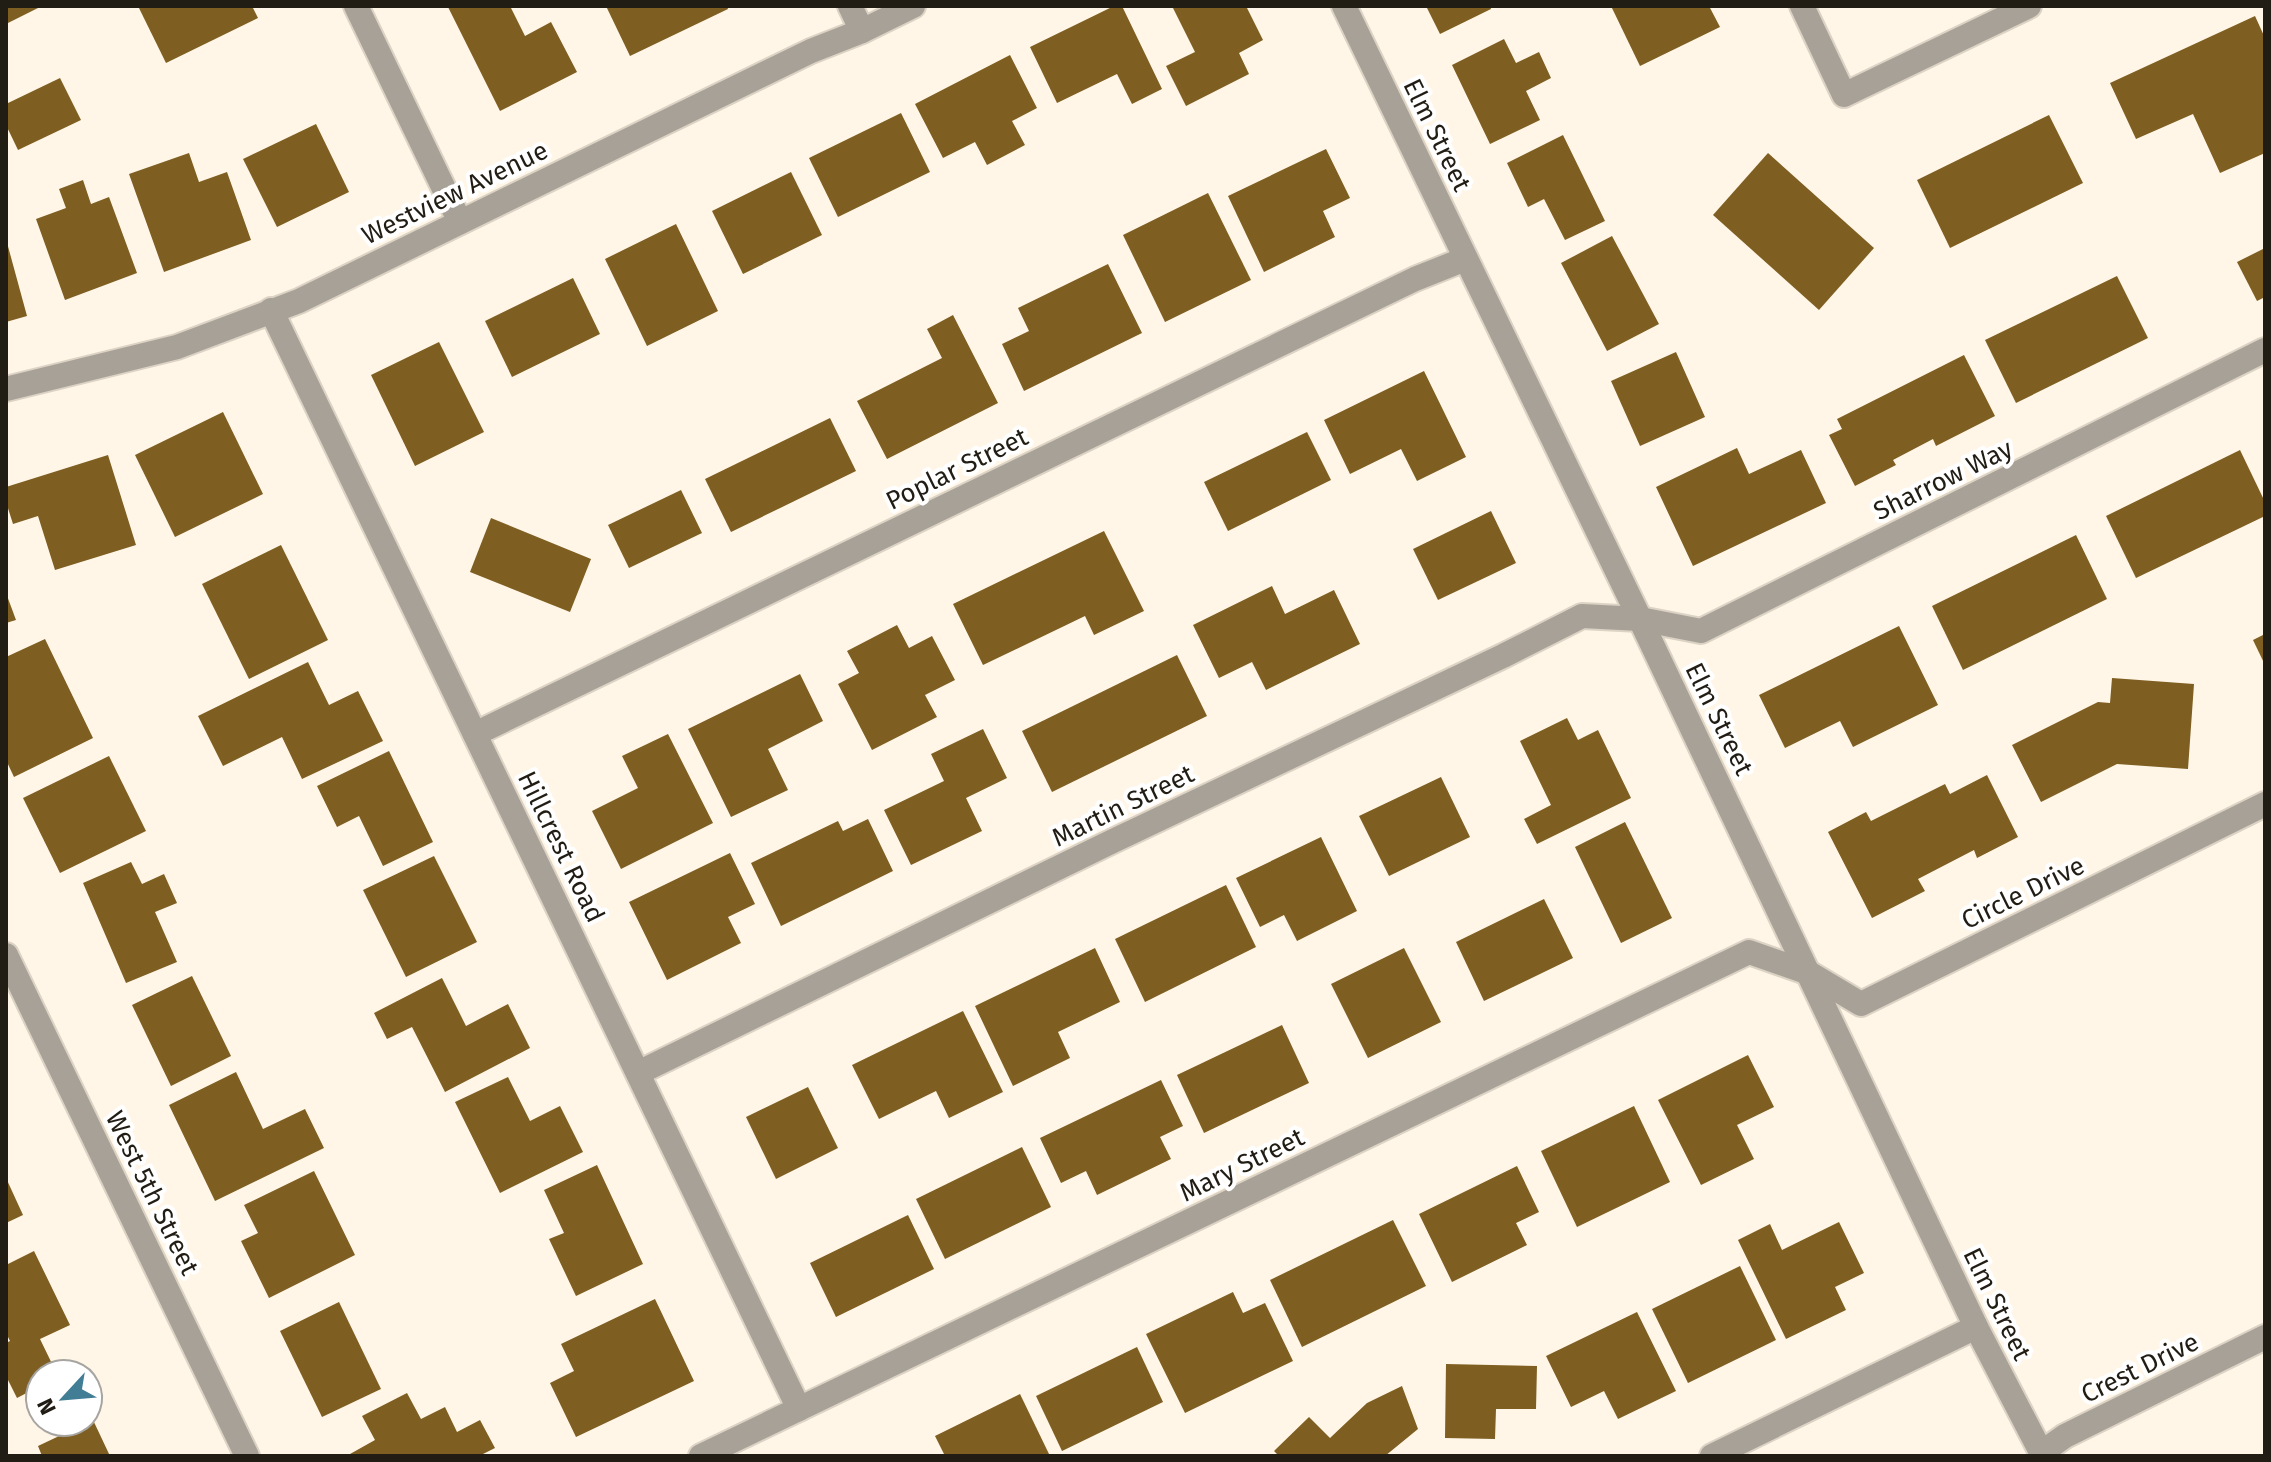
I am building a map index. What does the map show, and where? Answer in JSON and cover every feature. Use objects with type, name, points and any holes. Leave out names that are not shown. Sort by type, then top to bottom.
[{"type":"street","points":[[356,6],[460,222]]},
{"type":"street","points":[[850,6],[862,31]]},
{"type":"street","name":"Westview Avenue","points":[[6,389],[177,347],[299,301],[811,51],[913,6]]},
{"type":"street","name":"Elm Street","points":[[1344,6],[1640,619],[1976,1327],[2042,1454]]},
{"type":"street","points":[[1802,6],[1844,95],[2029,6]]},
{"type":"street","name":"Poplar Street","points":[[475,734],[1415,279],[1465,259]]},
{"type":"street","name":"Hillcrest Road","points":[[271,310],[799,1409]]},
{"type":"street","name":"Sharrow Way","points":[[1640,619],[1701,631],[2265,350]]},
{"type":"street","name":"Martin Street","points":[[638,1073],[1582,616],[1640,619]]},
{"type":"street","name":"Circle Drive","points":[[1809,973],[1861,1004],[2265,804]]},
{"type":"street","name":"Mary Street","points":[[701,1456],[1749,952],[1809,973]]},
{"type":"street","name":"West 5th Street","points":[[6,955],[247,1456]]},
{"type":"street","points":[[1712,1456],[1976,1327]]},
{"type":"street","name":"Crest Drive","points":[[2042,1454],[2065,1436],[2265,1337]]},
{"type":"building","points":[[6,6],[42,6],[6,24]]},
{"type":"building","points":[[138,6],[252,6],[258,18],[166,63]]},
{"type":"building","points":[[450,6],[510,6],[525,36],[551,22],[577,72],[500,111]]},
{"type":"building","points":[[606,6],[727,6],[728,9],[630,56]]},
{"type":"building","points":[[1114,6],[1122,6],[1162,89],[1132,104],[1117,74],[1057,103],[1030,47]]},
{"type":"building","points":[[1172,6],[1246,6],[1263,40],[1239,53],[1249,74],[1186,106],[1166,66],[1195,52]]},
{"type":"building","points":[[1426,6],[1490,6],[1491,9],[1440,34]]},
{"type":"building","points":[[1611,6],[1709,6],[1720,27],[1640,66]]},
{"type":"building","points":[[2255,16],[2265,38],[2265,153],[2220,173],[2193,114],[2136,139],[2110,83]]},
{"type":"building","points":[[1504,39],[1516,63],[1539,52],[1551,78],[1526,91],[1540,120],[1490,144],[1452,65]]},
{"type":"building","points":[[1010,55],[1037,108],[1012,121],[1025,145],[987,165],[975,142],[943,158],[915,104]]},
{"type":"building","points":[[60,78],[81,120],[18,150],[6,125],[6,104]]},
{"type":"building","points":[[901,113],[930,172],[838,217],[809,158]]},
{"type":"building","points":[[2049,115],[2083,183],[1950,248],[1917,180]]},
{"type":"building","points":[[316,124],[349,192],[277,227],[243,159]]},
{"type":"building","points":[[1563,135],[1605,221],[1565,240],[1544,199],[1528,207],[1507,163]]},
{"type":"building","points":[[1326,149],[1350,198],[1323,211],[1335,237],[1264,272],[1228,196]]},
{"type":"building","points":[[189,153],[199,182],[227,172],[251,240],[164,272],[129,174]]},
{"type":"building","points":[[1768,153],[1874,248],[1819,310],[1713,215]]},
{"type":"building","points":[[791,172],[822,235],[743,274],[712,211]]},
{"type":"building","points":[[83,180],[91,204],[109,197],[137,273],[65,300],[36,219],[66,208],[59,189]]},
{"type":"building","points":[[1208,193],[1251,280],[1165,322],[1123,235]]},
{"type":"building","points":[[676,224],[718,311],[647,346],[605,259]]},
{"type":"building","points":[[1612,236],[1659,324],[1607,351],[1561,263]]},
{"type":"building","points":[[6,239],[27,316],[6,322]]},
{"type":"building","points":[[2265,248],[2265,297],[2257,301],[2237,262]]},
{"type":"building","points":[[1108,264],[1142,333],[1024,391],[1002,344],[1029,331],[1018,308]]},
{"type":"building","points":[[2117,276],[2148,338],[2016,403],[1985,340]]},
{"type":"building","points":[[573,278],[600,334],[512,377],[485,321]]},
{"type":"building","points":[[953,315],[998,403],[887,459],[857,401],[942,358],[927,329]]},
{"type":"building","points":[[439,342],[484,432],[415,466],[371,375]]},
{"type":"building","points":[[1676,352],[1705,417],[1640,446],[1611,381]]},
{"type":"building","points":[[1964,355],[1995,416],[1936,446],[1933,439],[1893,460],[1896,465],[1855,486],[1829,435],[1842,429],[1837,419]]},
{"type":"building","points":[[1424,371],[1466,457],[1417,481],[1401,449],[1350,474],[1324,420]]},
{"type":"building","points":[[223,412],[263,494],[175,537],[135,455]]},
{"type":"building","points":[[830,418],[856,471],[731,532],[705,479]]},
{"type":"building","points":[[1307,432],[1331,480],[1228,531],[1204,482]]},
{"type":"building","points":[[1737,448],[1749,474],[1801,450],[1826,503],[1693,566],[1656,487]]},
{"type":"building","points":[[2240,450],[2265,502],[2265,516],[2136,578],[2106,516]]},
{"type":"building","points":[[108,455],[136,545],[55,570],[38,516],[13,524],[6,502],[6,487]]},
{"type":"building","points":[[681,490],[702,533],[629,568],[608,525]]},
{"type":"building","points":[[1491,511],[1516,563],[1438,600],[1413,549]]},
{"type":"building","points":[[491,518],[591,559],[570,612],[470,572]]},
{"type":"building","points":[[1104,531],[1144,611],[1094,635],[1085,616],[983,665],[953,604]]},
{"type":"building","points":[[2076,535],[2107,599],[1963,670],[1932,606]]},
{"type":"building","points":[[281,545],[328,640],[249,679],[202,584]]},
{"type":"building","points":[[1272,586],[1285,614],[1334,590],[1360,644],[1266,690],[1252,662],[1219,678],[1193,625]]},
{"type":"building","points":[[6,593],[16,620],[6,623]]},
{"type":"building","points":[[897,625],[909,648],[932,636],[955,680],[925,695],[937,717],[872,750],[838,684],[859,673],[847,651]]},
{"type":"building","points":[[1899,626],[1938,705],[1853,747],[1840,721],[1785,748],[1759,695]]},
{"type":"building","points":[[2265,634],[2265,665],[2253,640]]},
{"type":"building","points":[[45,639],[93,738],[14,777],[6,760],[6,657]]},
{"type":"building","points":[[1177,655],[1207,716],[1052,792],[1022,731]]},
{"type":"building","points":[[308,662],[329,705],[358,691],[383,741],[302,779],[282,737],[223,766],[198,716]]},
{"type":"building","points":[[800,674],[823,721],[768,749],[788,790],[731,817],[688,729]]},
{"type":"building","points":[[2112,678],[2194,684],[2188,769],[2117,764],[2041,802],[2012,745],[2098,702],[2110,703]]},
{"type":"building","points":[[1567,718],[1578,740],[1598,730],[1631,798],[1537,844],[1524,819],[1551,805],[1520,741]]},
{"type":"building","points":[[983,729],[1007,778],[966,798],[982,831],[911,865],[884,810],[944,781],[931,754]]},
{"type":"building","points":[[668,734],[713,823],[621,869],[592,811],[638,788],[622,756]]},
{"type":"building","points":[[389,751],[433,842],[383,866],[359,816],[337,827],[317,786]]},
{"type":"building","points":[[109,756],[146,831],[60,873],[23,798]]},
{"type":"building","points":[[1987,775],[2018,837],[1977,858],[1974,850],[1918,879],[1925,891],[1872,918],[1828,832],[1866,812],[1871,821],[1945,784],[1950,794]]},
{"type":"building","points":[[1441,777],[1470,837],[1389,876],[1359,816]]},
{"type":"building","points":[[868,819],[893,871],[781,926],[751,863],[838,821],[843,831]]},
{"type":"building","points":[[1625,822],[1672,918],[1621,943],[1575,847]]},
{"type":"building","points":[[1321,837],[1357,911],[1297,941],[1284,915],[1260,927],[1236,878]]},
{"type":"building","points":[[730,853],[755,904],[728,917],[741,943],[667,980],[629,902]]},
{"type":"building","points":[[434,856],[477,942],[406,977],[363,890]]},
{"type":"building","points":[[131,862],[142,884],[164,874],[177,903],[155,912],[177,962],[126,983],[83,883]]},
{"type":"building","points":[[1226,885],[1256,947],[1145,1002],[1115,939]]},
{"type":"building","points":[[1544,899],[1573,958],[1484,1001],[1456,942]]},
{"type":"building","points":[[1095,948],[1120,1002],[1058,1032],[1070,1058],[1013,1086],[975,1006]]},
{"type":"building","points":[[1404,948],[1441,1022],[1368,1058],[1331,984]]},
{"type":"building","points":[[192,976],[231,1056],[171,1086],[132,1005]]},
{"type":"building","points":[[442,978],[466,1026],[508,1004],[530,1048],[445,1092],[412,1027],[387,1039],[374,1013]]},
{"type":"building","points":[[963,1011],[1003,1092],[949,1118],[936,1091],[879,1119],[852,1065]]},
{"type":"building","points":[[1282,1025],[1309,1083],[1204,1133],[1177,1075]]},
{"type":"building","points":[[1748,1055],[1774,1107],[1737,1125],[1754,1159],[1701,1185],[1658,1100]]},
{"type":"building","points":[[236,1072],[263,1129],[305,1109],[324,1148],[215,1201],[169,1105]]},
{"type":"building","points":[[508,1077],[530,1121],[560,1106],[583,1152],[500,1193],[455,1102]]},
{"type":"building","points":[[1161,1080],[1183,1126],[1160,1137],[1171,1159],[1097,1195],[1086,1171],[1061,1183],[1040,1138]]},
{"type":"building","points":[[808,1087],[838,1148],[776,1179],[746,1117]]},
{"type":"building","points":[[1634,1106],[1670,1182],[1577,1227],[1541,1151]]},
{"type":"building","points":[[1022,1147],[1051,1207],[945,1259],[916,1199]]},
{"type":"building","points":[[597,1165],[643,1264],[576,1296],[549,1239],[564,1233],[544,1190]]},
{"type":"building","points":[[1517,1166],[1539,1212],[1516,1223],[1527,1245],[1452,1282],[1419,1214]]},
{"type":"building","points":[[314,1171],[355,1255],[269,1298],[241,1241],[258,1233],[244,1205]]},
{"type":"building","points":[[6,1178],[23,1215],[6,1223]]},
{"type":"building","points":[[908,1215],[934,1269],[836,1317],[810,1263]]},
{"type":"building","points":[[1393,1220],[1426,1286],[1302,1347],[1270,1280]]},
{"type":"building","points":[[1839,1222],[1864,1273],[1835,1287],[1846,1310],[1786,1339],[1738,1240],[1770,1224],[1782,1250]]},
{"type":"building","points":[[34,1251],[70,1325],[40,1339],[49,1358],[24,1358],[24,1394],[17,1398],[6,1376],[6,1343],[10,1341],[6,1333],[6,1265]]},
{"type":"building","points":[[1740,1266],[1776,1340],[1688,1383],[1652,1309]]},
{"type":"building","points":[[1233,1292],[1243,1313],[1265,1303],[1293,1361],[1185,1413],[1146,1334]]},
{"type":"building","points":[[655,1299],[694,1381],[576,1437],[550,1383],[574,1371],[561,1344]]},
{"type":"building","points":[[339,1302],[381,1389],[322,1417],[280,1331]]},
{"type":"building","points":[[1637,1312],[1676,1391],[1618,1419],[1604,1391],[1571,1407],[1546,1356]]},
{"type":"building","points":[[1137,1347],[1163,1402],[1062,1451],[1036,1396]]},
{"type":"building","points":[[1446,1364],[1537,1366],[1536,1409],[1496,1409],[1495,1439],[1445,1438]]},
{"type":"building","points":[[1402,1386],[1418,1429],[1385,1456],[1279,1456],[1274,1451],[1309,1417],[1330,1438],[1367,1403]]},
{"type":"building","points":[[407,1393],[421,1419],[445,1407],[457,1432],[480,1420],[495,1448],[479,1456],[351,1456],[375,1440],[362,1416]]},
{"type":"building","points":[[1020,1394],[1049,1454],[945,1456],[935,1436]]},
{"type":"building","points":[[55,1438],[102,1438],[110,1456],[42,1456],[38,1446]]}]
